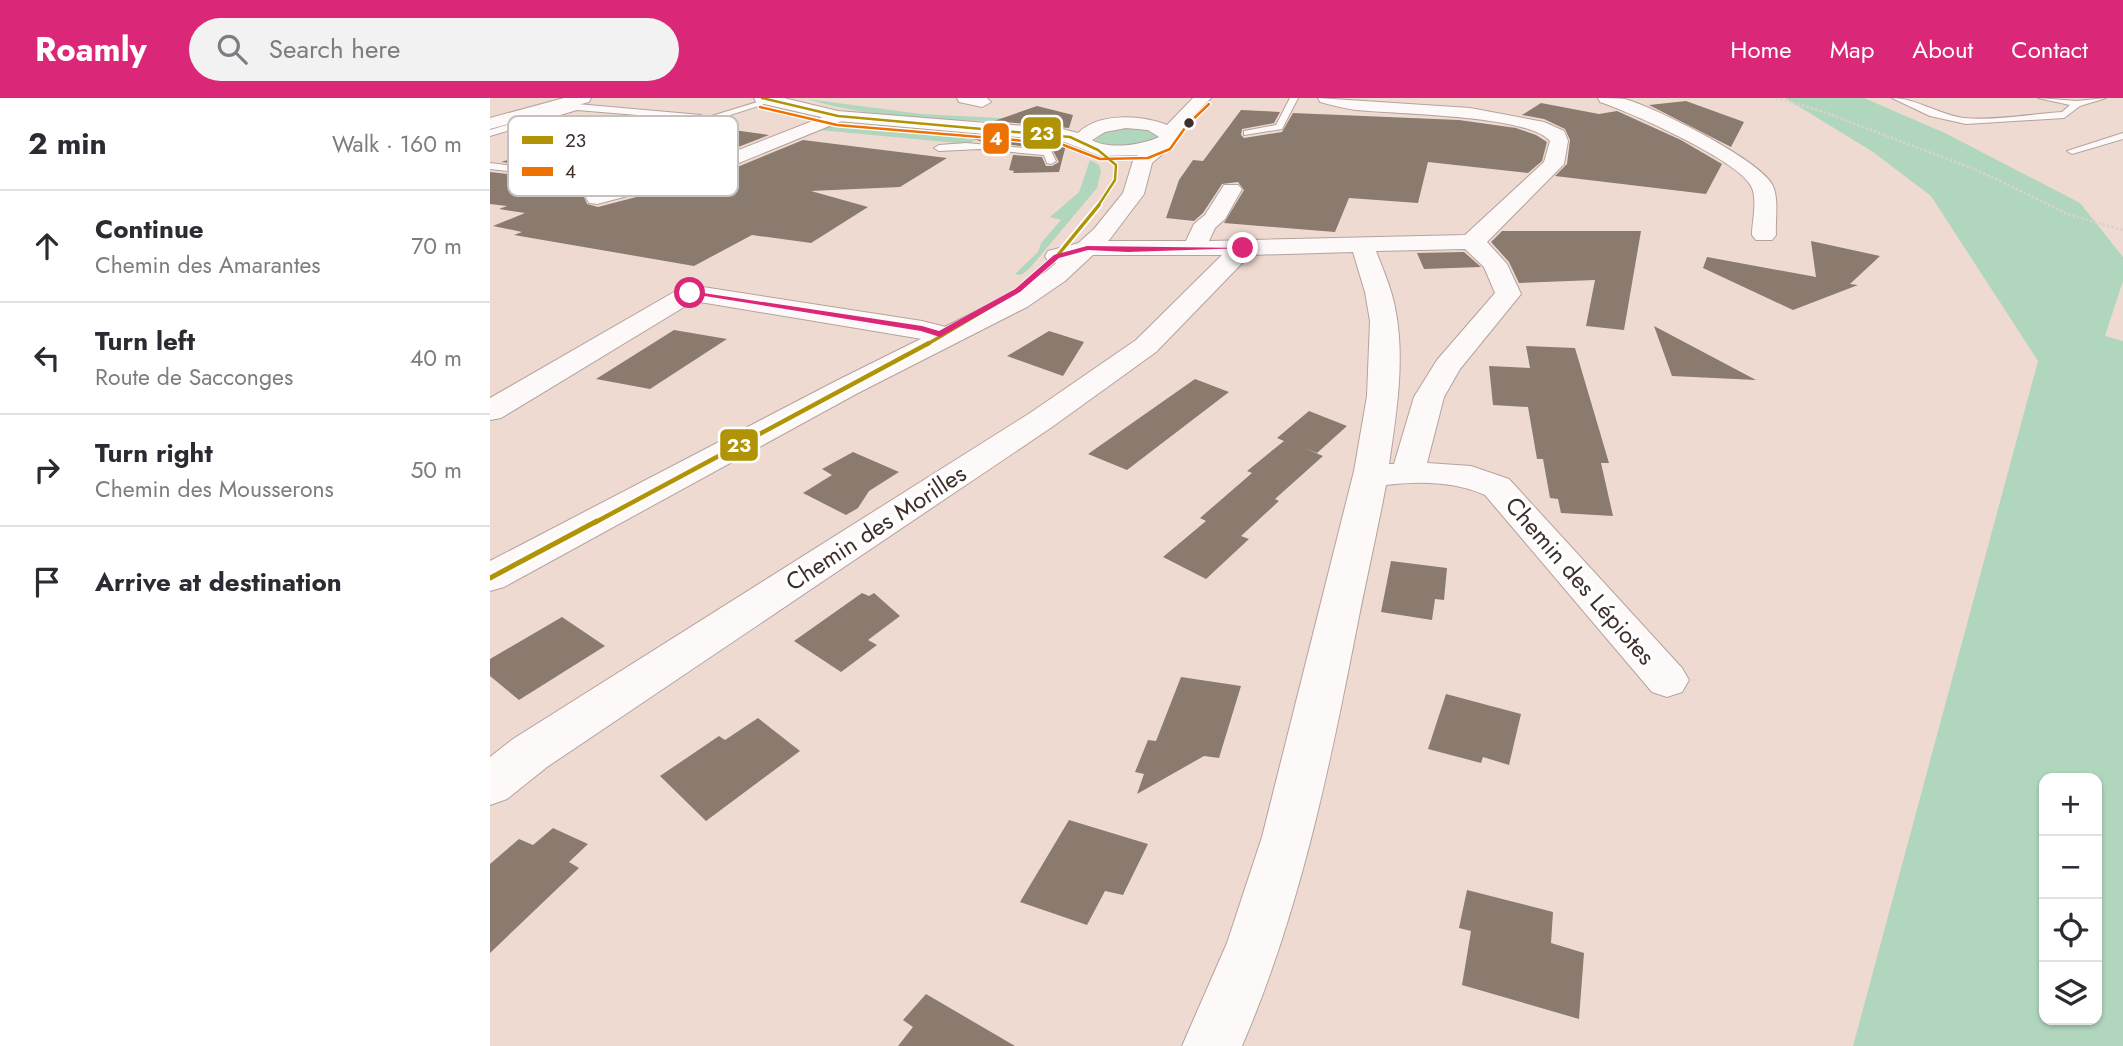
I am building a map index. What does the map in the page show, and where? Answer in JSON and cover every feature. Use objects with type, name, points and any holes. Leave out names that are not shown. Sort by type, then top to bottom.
[{"type":"street","points":[[519,116],[583,98]]},
{"type":"street","points":[[1009,129],[1096,139],[1160,115],[1187,98]]},
{"type":"street","points":[[912,353],[940,334],[1017,291],[1057,256],[1082,240],[1133,194],[1143,161],[1180,119],[1203,98]]},
{"type":"street","points":[[1606,98],[1641,111],[1735,160],[1752,173],[1762,185],[1764,235]]},
{"type":"street","points":[[766,99],[838,116],[1009,129],[1096,139],[1131,151],[1164,140]]},
{"type":"street","points":[[1082,240],[1194,249],[1470,241],[1477,239],[1554,164],[1559,141],[1550,130],[1490,116],[1338,100]]},
{"type":"street","points":[[1490,116],[1509,104]]},
{"type":"street","points":[[738,157],[838,116]]},
{"type":"street","points":[[490,124],[508,119]]},
{"type":"street","points":[[1134,123],[1159,127],[1164,140]]},
{"type":"street","points":[[490,578],[912,353],[957,334],[1056,276],[1082,240],[1115,180],[1116,165],[1096,139]]},
{"type":"street","points":[[1194,249],[1205,224],[1214,219],[1231,189]]},
{"type":"street","points":[[597,198],[605,196]]},
{"type":"street","points":[[1212,1046],[1238,992],[1292,825],[1389,474],[1447,366],[1508,294],[1495,262],[1470,241]]},
{"type":"street","points":[[1363,244],[1384,317],[1389,474]]},
{"type":"street","name":"Chemin des Morilles","points":[[490,784],[530,753],[1041,420],[1146,346],[1243,248]]},
{"type":"street","points":[[490,411],[690,293],[940,334]]},
{"type":"street","name":"Chemin des Lépiotes","points":[[1389,474],[1471,476],[1497,487],[1667,680]]},
{"type":"lane","points":[[1247,133],[1279,127],[1294,98]]},
{"type":"lane","points":[[1896,98],[1933,114],[1966,121],[2064,115],[2077,104]]},
{"type":"lane","points":[[2042,98],[2077,104],[2102,98]]},
{"type":"lane","points":[[720,116],[766,99]]},
{"type":"lane","points":[[617,110],[633,103]]},
{"type":"lane","points":[[547,116],[577,107],[680,116]]},
{"type":"lane","points":[[490,133],[508,128]]},
{"type":"lane","points":[[979,147],[1009,129]]},
{"type":"lane","points":[[2072,151],[2123,136]]},
{"type":"lane","points":[[939,148],[979,147],[1048,153],[1051,161]]},
{"type":"lane","points":[[490,166],[508,168]]},
{"type":"path","points":[[1776,98],[1821,111],[1979,171],[2070,215],[2123,230]]},
{"type":"green space","points":[[1785,98],[1864,98],[1945,133],[2080,203],[2123,257],[2123,281],[2105,336],[2123,341],[2123,1046],[1853,1046],[2038,361],[1931,196],[1873,152]]},
{"type":"green space","points":[[807,99],[921,114],[1059,121],[900,117],[837,107]]},
{"type":"green space","points":[[830,126],[979,138],[968,144],[819,130]]},
{"type":"green space","points":[[1110,130],[1148,130],[1158,135],[1158,139],[1128,149],[1095,143],[1096,136]]},
{"type":"green space","points":[[1090,160],[1099,165],[1101,171],[1097,188],[1030,268],[1021,275],[1015,274],[1038,252],[1041,243],[1061,220],[1050,217],[1079,192]]},
{"type":"building","points":[[1686,101],[1744,122],[1731,147],[1649,105]]},
{"type":"building","points":[[1541,103],[1599,114],[1617,111],[1681,140],[1722,164],[1706,194],[1555,176],[1567,164],[1570,140],[1565,129],[1544,119],[1522,115]]},
{"type":"building","points":[[1037,106],[1073,115],[1069,128],[994,121]]},
{"type":"building","points":[[1241,110],[1280,112],[1274,123],[1242,129],[1241,135],[1244,138],[1282,132],[1293,113],[1459,120],[1516,128],[1547,142],[1542,161],[1528,173],[1428,162],[1418,203],[1349,198],[1335,232],[1224,223],[1244,190],[1238,182],[1222,184],[1203,213],[1194,221],[1166,218],[1179,180],[1193,160],[1203,161]]},
{"type":"building","points":[[738,131],[769,135],[738,147]]},
{"type":"building","points":[[964,135],[1066,145],[1059,172],[1013,173],[1014,171],[1009,170],[1013,155],[1042,157],[1046,166],[1059,162],[1052,149],[982,142]]},
{"type":"building","points":[[803,140],[947,158],[900,187],[811,191],[868,207],[811,243],[752,235],[694,266],[514,235],[522,232],[493,226],[525,213],[499,209],[507,206],[490,204],[490,172],[508,174],[508,196],[585,196],[587,204],[598,207],[640,196],[738,196],[738,167]]},
{"type":"building","points":[[1502,231],[1641,231],[1624,330],[1586,326],[1595,280],[1519,283],[1509,262],[1491,242]]},
{"type":"building","points":[[1811,241],[1880,256],[1850,284],[1858,285],[1793,310],[1703,268],[1707,257],[1816,277]]},
{"type":"building","points":[[1464,252],[1481,267],[1424,269],[1417,253]]},
{"type":"building","points":[[1654,326],[1756,380],[1672,376]]},
{"type":"building","points":[[674,330],[727,339],[650,389],[596,379]]},
{"type":"building","points":[[1049,331],[1084,342],[1063,376],[1007,356]]},
{"type":"building","points":[[1526,346],[1575,348],[1609,463],[1601,463],[1613,516],[1561,513],[1558,499],[1550,498],[1543,459],[1537,459],[1528,407],[1493,405],[1489,366],[1530,368]]},
{"type":"building","points":[[1195,379],[1229,392],[1127,470],[1088,454]]},
{"type":"building","points":[[1309,411],[1347,426],[1317,453],[1304,448],[1323,456],[1275,499],[1279,501],[1241,536],[1249,539],[1206,579],[1163,557],[1206,521],[1200,518],[1252,473],[1247,471],[1284,441],[1277,438]]},
{"type":"building","points":[[853,452],[899,472],[869,491],[858,508],[846,515],[803,493],[832,475],[822,469]]},
{"type":"building","points":[[1391,561],[1447,568],[1444,600],[1435,599],[1432,620],[1381,612]]},
{"type":"building","points":[[862,593],[869,596],[874,593],[900,616],[868,640],[877,645],[841,672],[794,641]]},
{"type":"building","points":[[562,617],[605,646],[519,700],[490,676],[490,659]]},
{"type":"building","points":[[1181,677],[1241,686],[1219,758],[1204,756],[1137,794],[1144,774],[1135,772],[1148,740],[1156,741]]},
{"type":"building","points":[[1446,694],[1521,714],[1509,765],[1483,757],[1481,763],[1428,749]]},
{"type":"building","points":[[758,718],[800,751],[706,821],[660,776],[719,736],[725,740]]},
{"type":"building","points":[[1069,820],[1148,844],[1123,895],[1105,891],[1087,925],[1020,902]]},
{"type":"building","points":[[553,828],[588,844],[569,862],[579,868],[490,953],[490,864],[519,839],[533,845]]},
{"type":"building","points":[[1467,890],[1553,912],[1551,943],[1584,953],[1579,1019],[1462,985],[1471,931],[1459,928]]},
{"type":"building","points":[[926,994],[1015,1046],[898,1046],[913,1027],[903,1020]]},
{"type":"transit line","name":"23","points":[[490,578],[912,353],[1017,291],[1057,256],[1109,193],[1115,180],[1116,165],[1111,159],[1092,146],[1062,135],[838,116],[762,98]]},
{"type":"transit line","name":"4","points":[[760,107],[837,125],[1061,144],[1100,159],[1148,158],[1170,149],[1187,125],[1209,104]]},
{"type":"route","points":[[690,293],[940,334],[1017,291],[1057,256],[1087,248],[1243,248]]}]
